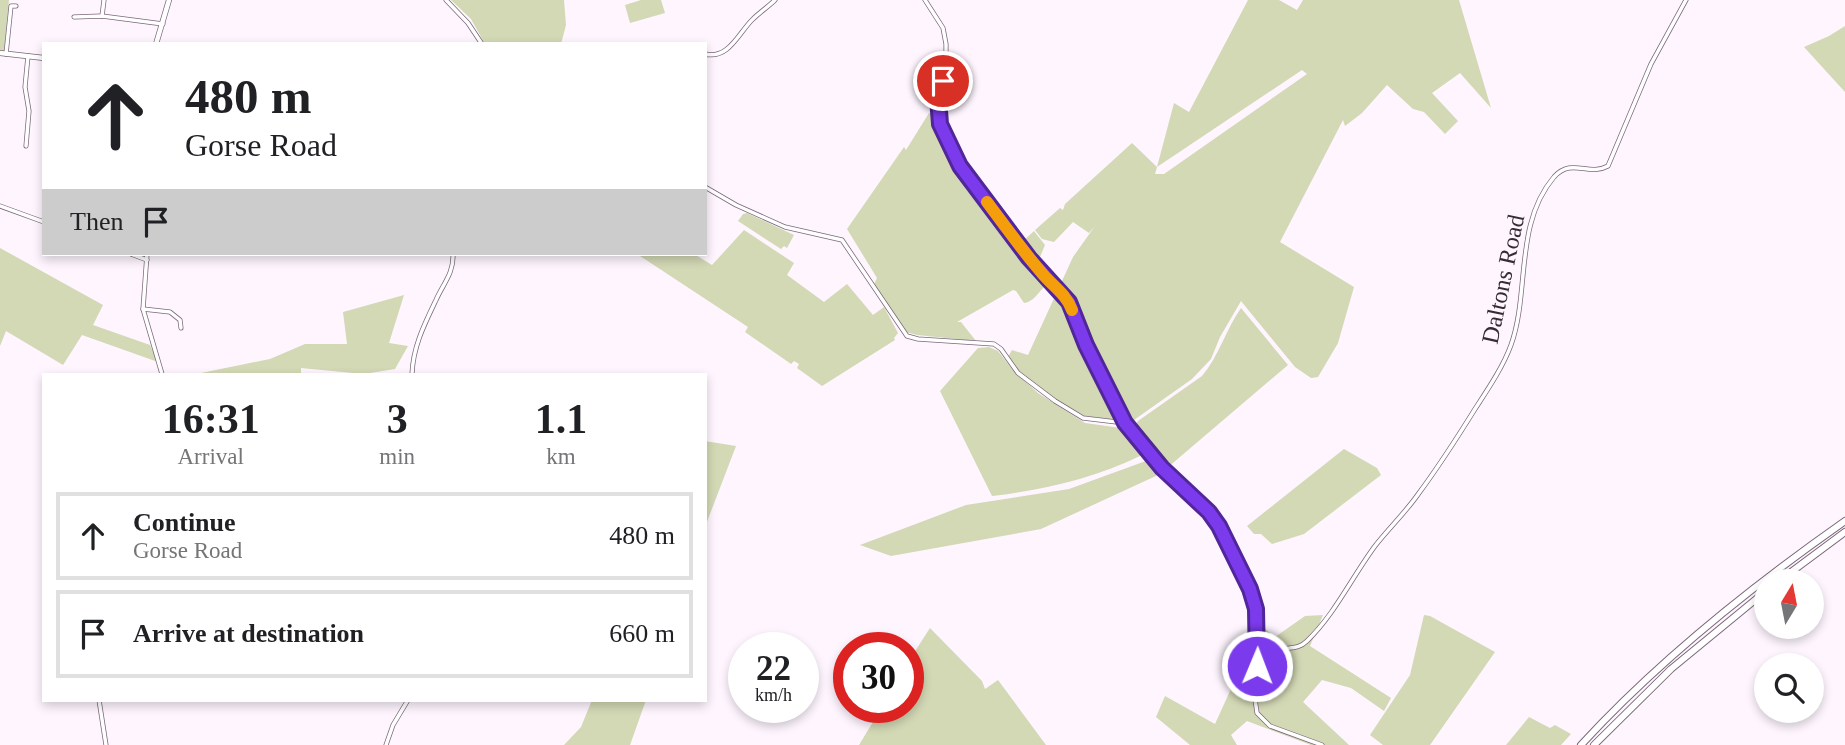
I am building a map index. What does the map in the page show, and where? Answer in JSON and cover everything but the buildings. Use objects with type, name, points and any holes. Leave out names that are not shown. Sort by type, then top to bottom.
[{"type":"highway","points":[[1581,745],[1634,691],[1689,641],[1770,576],[1845,521]]},
{"type":"highway","points":[[1795,569],[1845,532]]},
{"type":"highway","points":[[1594,745],[1665,675],[1754,601]]},
{"type":"street","points":[[102,16],[104,0]]},
{"type":"street","points":[[157,42],[169,0]]},
{"type":"street","points":[[446,0],[468,23],[481,42]]},
{"type":"street","points":[[707,54],[719,54],[727,50],[775,0]]},
{"type":"street","points":[[925,0],[943,28],[946,44],[946,63],[937,108],[949,145],[971,181],[1029,258],[1069,302],[1086,345],[1125,423],[1162,468],[1209,512],[1219,526],[1250,589],[1256,609],[1257,666],[1254,692],[1257,713],[1270,726],[1322,745]]},
{"type":"street","name":"Daltons Road","points":[[1257,666],[1278,650],[1298,647],[1306,642],[1375,547],[1418,495],[1468,421],[1510,347],[1515,331],[1532,217],[1542,194],[1559,172],[1567,168],[1573,166],[1598,170],[1608,166],[1651,64],[1686,0]]},
{"type":"street","points":[[16,6],[11,6],[3,53],[42,58]]},
{"type":"street","points":[[74,16],[102,16],[163,24]]},
{"type":"street","points":[[26,146],[29,111],[25,87],[28,56]]},
{"type":"street","points":[[707,188],[736,205],[785,226],[842,240],[907,336],[994,344],[1001,349],[1018,373],[1083,418],[1125,423]]},
{"type":"street","points":[[0,206],[42,221]]},
{"type":"street","points":[[136,256],[147,260]]},
{"type":"street","points":[[147,256],[142,309],[162,373]]},
{"type":"street","points":[[412,373],[416,342],[449,277],[453,256]]},
{"type":"street","points":[[142,309],[170,312],[180,320],[181,328]]},
{"type":"street","points":[[99,702],[106,745]]},
{"type":"street","points":[[386,745],[393,725],[407,702]]},
{"type":"green space","points":[[0,0],[9,0],[4,51],[0,50]]},
{"type":"green space","points":[[451,0],[564,0],[566,25],[562,42],[484,42],[471,19]]},
{"type":"green space","points":[[641,0],[661,0],[665,13],[630,23],[625,5]]},
{"type":"green space","points":[[1248,0],[1279,0],[1297,10],[1303,0],[1459,0],[1491,108],[1460,73],[1432,93],[1458,121],[1445,134],[1424,112],[1413,109],[1387,85],[1362,113],[1345,126],[1343,120],[1280,242],[1354,287],[1338,343],[1318,377],[1311,378],[1295,367],[1241,301],[1220,337],[1211,359],[1192,379],[1134,420],[1085,416],[1055,399],[1020,372],[1008,357],[1012,350],[1028,355],[1073,257],[1095,226],[1089,233],[1073,222],[1054,242],[1042,239],[1035,230],[1060,208],[1063,210],[1065,204],[1132,143],[1157,167],[1174,103],[1189,112]],"holes":[[[1302,70],[1307,74],[1164,174],[1155,174],[1157,167]]]},
{"type":"green space","points":[[1845,26],[1845,92],[1804,47]]},
{"type":"green space","points":[[929,113],[934,115],[937,135],[966,189],[975,197],[978,194],[1047,284],[1028,302],[1024,303],[1013,290],[957,322],[961,322],[976,341],[906,332],[874,284],[877,278],[847,229],[904,147],[906,150]]},
{"type":"green space","points":[[747,213],[794,235],[787,248],[784,246],[781,249],[738,221]]},
{"type":"green space","points":[[744,230],[794,263],[787,275],[824,302],[847,284],[873,315],[884,307],[898,333],[895,340],[822,386],[797,368],[799,364],[794,361],[791,364],[745,332],[748,327],[640,256],[697,256],[712,265]]},
{"type":"green space","points":[[1034,231],[1045,245],[1040,257],[1034,261],[1020,244]]},
{"type":"green space","points":[[0,248],[103,305],[93,325],[150,345],[158,362],[82,335],[63,365],[6,331],[0,346]]},
{"type":"green space","points":[[404,295],[389,343],[408,346],[395,369],[370,373],[301,368],[301,373],[201,373],[270,359],[305,344],[347,344],[343,312]]},
{"type":"green space","points":[[1241,308],[1288,365],[1167,468],[1133,429],[1138,421],[1202,376]]},
{"type":"green space","points":[[989,347],[998,351],[1013,370],[1038,393],[1085,423],[1121,428],[1142,455],[1069,482],[992,496],[940,391],[978,348]]},
{"type":"green space","points":[[707,441],[736,446],[707,522]]},
{"type":"green space","points":[[1344,449],[1377,468],[1381,475],[1304,534],[1272,544],[1261,534],[1254,534],[1247,526]]},
{"type":"green space","points":[[1154,458],[1158,475],[1041,529],[891,556],[860,545],[966,505],[1069,489]]},
{"type":"green space","points":[[1323,615],[1310,646],[1391,698],[1384,711],[1351,688],[1322,680],[1303,702],[1349,745],[1311,745],[1247,721],[1231,735],[1237,745],[1190,745],[1156,717],[1165,696],[1215,724],[1260,625],[1275,637],[1305,616]]},
{"type":"green space","points":[[1424,615],[1495,652],[1430,745],[1383,745],[1370,735],[1410,675]]},
{"type":"green space","points":[[930,628],[982,681],[985,689],[998,680],[1046,745],[859,745],[872,723],[924,723],[924,637]]},
{"type":"green space","points":[[591,702],[645,702],[630,745],[564,745],[581,727]]},
{"type":"green space","points":[[1529,717],[1550,728],[1555,725],[1571,734],[1561,745],[1506,745]]},
{"type":"slow traffic","points":[[987,202],[1046,279],[1063,294],[1072,310]]},
{"type":"route","points":[[943,81],[937,108],[940,124],[960,166],[1029,258],[1069,302],[1097,370],[1125,423],[1162,468],[1209,512],[1219,526],[1250,589],[1256,609],[1257,666]]}]
